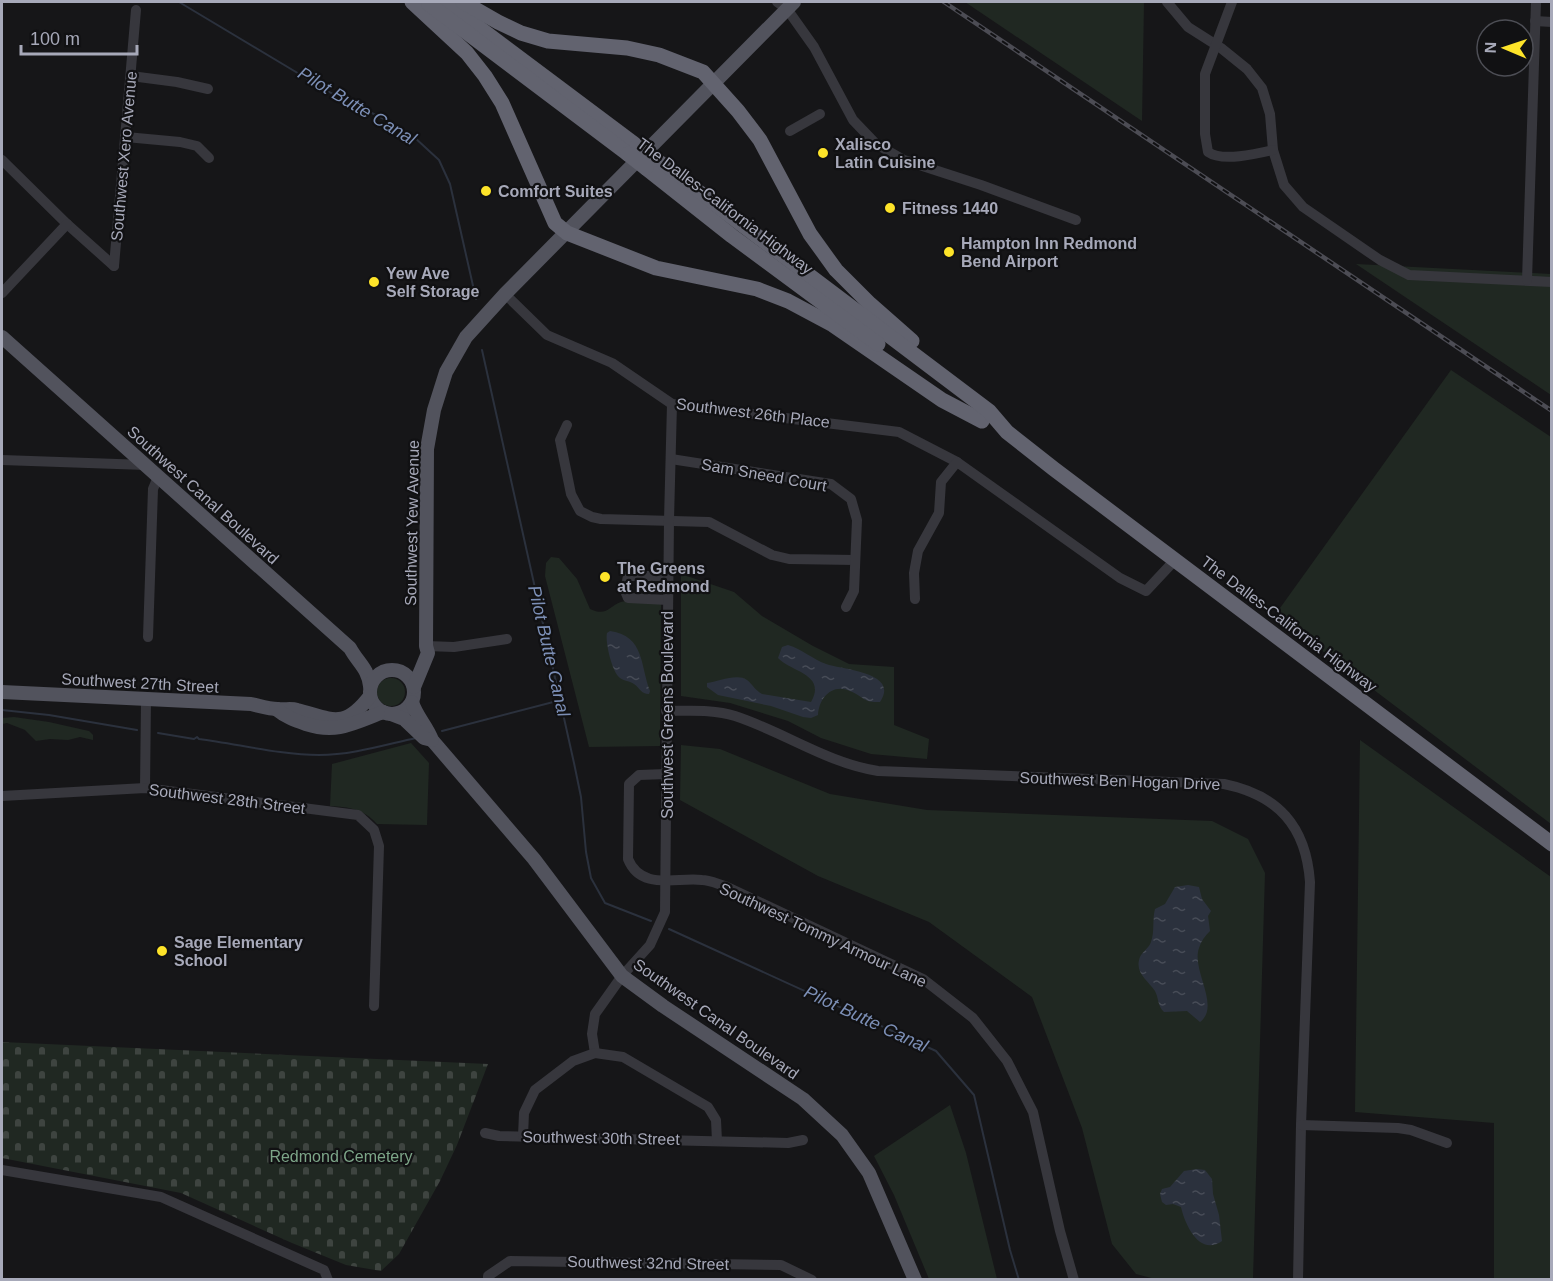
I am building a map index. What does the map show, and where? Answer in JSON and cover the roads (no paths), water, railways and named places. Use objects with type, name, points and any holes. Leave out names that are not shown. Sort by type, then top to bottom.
[{"type":"highway","points":[[412,2],[467,53],[485,76],[502,104],[555,223],[567,233],[656,268],[757,289],[788,301],[833,325],[942,400],[982,421]]},
{"type":"highway","name":"The Dalles-California Highway","points":[[425,2],[632,150]]},
{"type":"highway","name":"The Dalles-California Highway","points":[[445,2],[650,164],[989,411],[1006,432]]},
{"type":"highway","points":[[463,2],[520,33],[548,40],[627,48],[659,55],[703,72],[760,140],[810,234],[836,270],[870,304],[933,359],[956,386]]},
{"type":"highway","name":"The Dalles-California Highway","points":[[650,164],[732,236],[982,421],[1006,432],[1551,844]]},
{"type":"main road","name":"Southwest Yew Avenue","points":[[414,687],[428,653],[426,646],[428,449],[434,410],[446,372],[466,337],[505,294],[714,84],[786,4]]},
{"type":"main road","name":"Southwest Canal Boulevard","points":[[2,338],[350,648],[369,675],[370,691]]},
{"type":"main road","points":[[350,648],[362,653],[381,667],[394,670],[410,679],[414,687],[412,702],[401,712],[387,713],[375,706],[370,691],[378,675],[394,670],[408,668],[426,646]]},
{"type":"main road","name":"Southwest 27th Street","points":[[2,692],[251,704],[276,709],[294,709],[324,719],[338,719],[350,717],[360,710],[370,691]]},
{"type":"main road","name":"Southwest Canal Boulevard","points":[[412,702],[432,740],[541,869],[622,975],[663,1006],[803,1099],[842,1135],[869,1173],[915,1280]]},
{"type":"main road","name":"Southwest 27th Street","points":[[276,709],[287,717],[319,728],[333,729],[387,713]]},
{"type":"main road","name":"Southwest Canal Boulevard","points":[[387,713],[404,719],[424,738],[432,740]]},
{"type":"street","points":[[1167,2],[1188,27],[1221,48],[1247,69],[1262,88],[1270,114],[1273,150],[1284,185],[1303,207],[1380,260],[1409,275],[1551,282]]},
{"type":"street","points":[[1233,2],[1205,74],[1205,134],[1208,152],[1220,157],[1273,150]]},
{"type":"street","points":[[1536,2],[1535,21],[1551,22]]},
{"type":"street","points":[[786,4],[814,46],[853,120],[876,144],[904,160],[981,184],[1076,220]]},
{"type":"street","name":"Southwest Xero Avenue","points":[[67,224],[114,266],[136,10]]},
{"type":"street","points":[[131,76],[208,89]]},
{"type":"street","points":[[1527,280],[1533,78]]},
{"type":"street","points":[[790,131],[820,114]]},
{"type":"street","points":[[126,137],[180,142],[197,146],[209,158]]},
{"type":"street","points":[[2,160],[67,224],[2,293]]},
{"type":"street","name":"Southwest 26th Place","points":[[505,294],[547,335],[612,363],[672,404],[899,432],[957,462],[1120,578],[1146,591],[1174,560]]},
{"type":"street","name":"Southwest Greens Boulevard","points":[[595,1053],[592,1034],[595,1014],[622,975],[650,945],[664,912],[672,404]]},
{"type":"street","points":[[567,425],[560,440],[571,494],[580,511],[592,517],[710,522],[763,551],[789,559],[855,560]]},
{"type":"street","name":"Sam Sneed Court","points":[[671,459],[831,484],[850,499],[857,520],[854,591],[846,607]]},
{"type":"street","points":[[2,460],[146,465]]},
{"type":"street","points":[[915,599],[914,573],[918,551],[939,513],[941,482],[957,462]]},
{"type":"street","points":[[148,637],[153,489],[158,477]]},
{"type":"street","points":[[668,576],[628,576],[625,591],[628,598],[668,600]]},
{"type":"street","points":[[426,646],[454,647],[507,639]]},
{"type":"street","points":[[145,788],[146,700]]},
{"type":"street","name":"Southwest Ben Hogan Drive","points":[[666,711],[711,712],[735,716],[849,765],[878,771],[1224,784],[1257,793],[1282,811],[1292,823],[1305,849],[1310,882],[1298,1280]]},
{"type":"street","name":"Southwest Tommy Armour Lane","points":[[666,774],[639,775],[633,778],[630,784],[628,859],[633,869],[642,876],[666,881],[702,879],[725,886],[923,979],[973,1018],[1007,1061],[1033,1112],[1060,1231],[1074,1280]]},
{"type":"street","name":"Southwest 28th Street","points":[[2,796],[145,788],[358,815],[374,830],[379,846],[374,1006]]},
{"type":"street","points":[[523,1136],[524,1113],[535,1090],[573,1061],[595,1053],[623,1057],[708,1107],[716,1120],[717,1141]]},
{"type":"street","points":[[1301,1125],[1398,1128],[1411,1130],[1447,1143]]},
{"type":"street","name":"Southwest 30th Street","points":[[485,1133],[788,1143],[803,1140]]},
{"type":"street","points":[[2,1170],[161,1197],[326,1275]]},
{"type":"street","name":"Southwest 32nd Street","points":[[488,1280],[488,1276],[510,1261],[781,1265],[812,1280]]},
{"type":"water","points":[[610,631],[630,639],[635,646],[642,662],[649,694],[617,675],[608,650],[607,633]]},
{"type":"water","points":[[788,645],[826,664],[876,678],[882,684],[884,692],[880,702],[867,701],[850,691],[838,689],[824,698],[818,715],[811,718],[771,706],[718,695],[707,687],[707,683],[738,677],[747,680],[762,694],[811,702],[815,693],[811,679],[778,658],[782,647]]},
{"type":"water","points":[[1188,885],[1199,887],[1202,899],[1211,911],[1208,916],[1210,931],[1201,943],[1198,957],[1208,1007],[1206,1015],[1200,1022],[1187,1011],[1164,1012],[1155,991],[1139,968],[1140,957],[1152,938],[1155,909],[1165,904],[1175,887]]},
{"type":"water","points":[[1205,1170],[1212,1179],[1222,1241],[1214,1245],[1200,1242],[1190,1230],[1181,1207],[1173,1204],[1166,1205],[1162,1202],[1160,1194],[1162,1189],[1170,1187],[1184,1171]]},
{"type":"waterway","name":"Pilot Butte Canal","points":[[179,2],[331,93],[384,119],[414,137],[439,160],[450,184],[476,299]]},
{"type":"waterway","name":"Pilot Butte Canal","points":[[482,350],[574,763],[581,797],[591,878],[605,903],[651,921]]},
{"type":"waterway","points":[[442,731],[561,700]]},
{"type":"waterway","points":[[2,710],[49,715],[137,730]]},
{"type":"waterway","points":[[158,733],[194,739],[197,737],[305,755],[331,755],[416,738]]},
{"type":"waterway","name":"Pilot Butte Canal","points":[[669,929],[936,1051],[974,1095],[1019,1280]]},
{"type":"railway","points":[[944,2],[1552,411]]},
{"type":"place","name":"Xalisco Latin Cuisine","points":[[823,153]]},
{"type":"place","name":"Comfort Suites","points":[[486,191]]},
{"type":"place","name":"Fitness 1440","points":[[890,208]]},
{"type":"place","name":"Hampton Inn Redmond Bend Airport","points":[[949,252]]},
{"type":"place","name":"Yew Ave Self Storage","points":[[374,282]]},
{"type":"place","name":"The Greens at Redmond","points":[[605,577]]},
{"type":"place","name":"Sage Elementary School","points":[[162,951]]},
{"type":"park label","name":"Redmond Cemetery","points":[[341,1156]]}]
